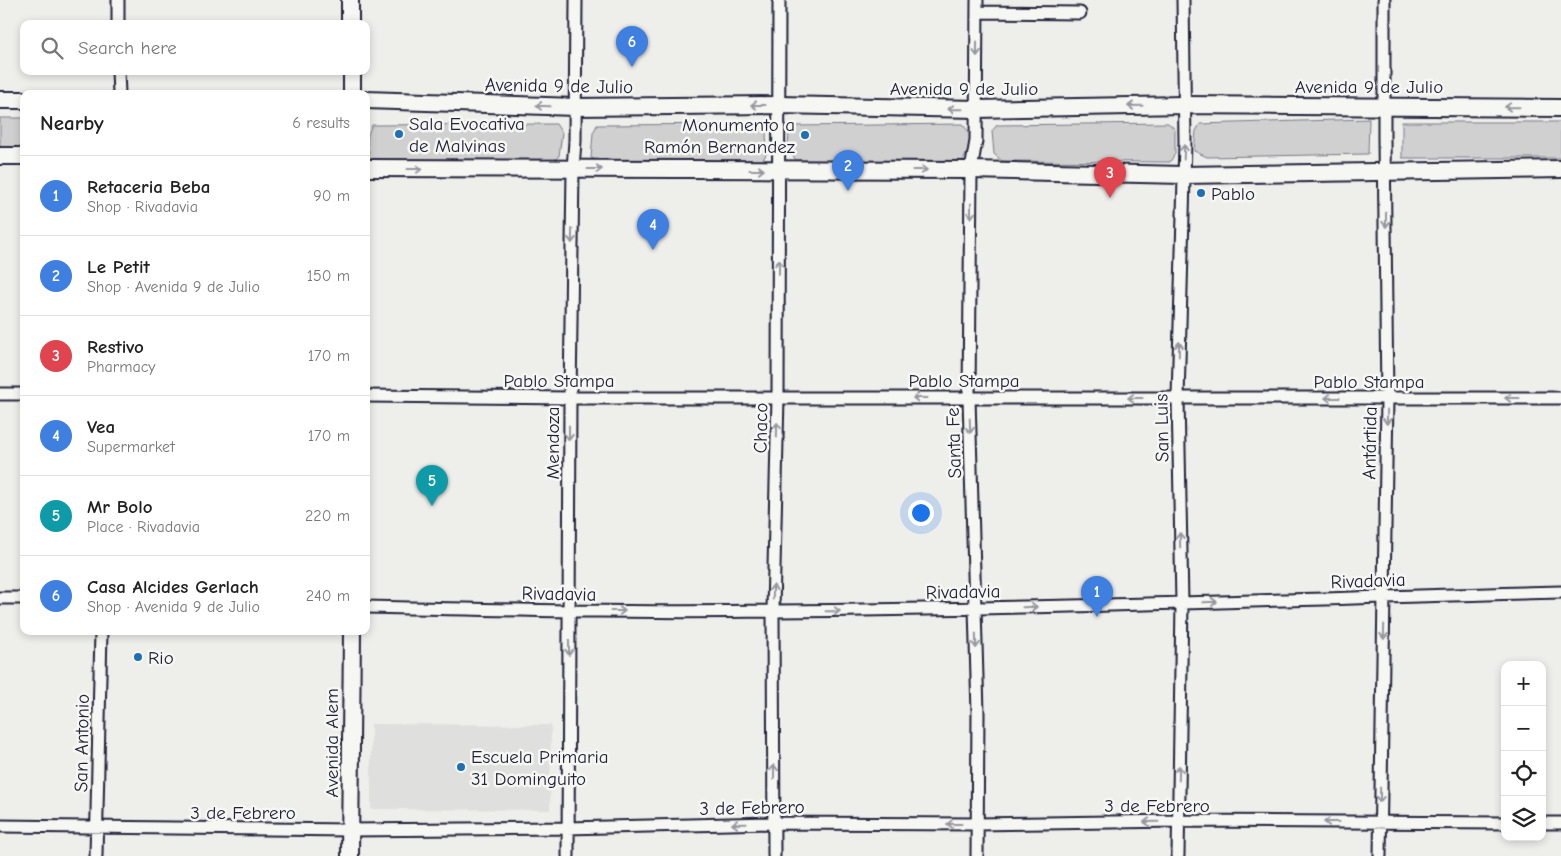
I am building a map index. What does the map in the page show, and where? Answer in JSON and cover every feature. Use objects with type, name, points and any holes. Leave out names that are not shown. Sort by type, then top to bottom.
[{"type":"main road","points":[[350,0],[350,20]]},
{"type":"main road","points":[[352,75],[352,90]]},
{"type":"main road","points":[[0,100],[20,100]]},
{"type":"main road","name":"Avenida 9 de Julio","points":[[370,100],[575,107],[779,105],[977,109],[1184,106],[1561,108]]},
{"type":"main road","points":[[0,156],[20,156]]},
{"type":"main road","points":[[370,168],[971,170],[1183,175],[1561,169]]},
{"type":"main road","name":"Avenida Alem","points":[[350,856],[352,635]]},
{"type":"street","points":[[118,0],[118,20]]},
{"type":"street","name":"Mendoza","points":[[568,856],[570,398],[576,0]]},
{"type":"street","name":"Chaco","points":[[774,856],[773,612],[778,397],[779,0]]},
{"type":"street","name":"Santa Fe","points":[[977,0],[976,141],[971,170],[969,398],[978,713],[977,856]]},
{"type":"street","name":"San Luis","points":[[1178,856],[1182,602],[1178,398],[1184,106],[1183,0]]},
{"type":"street","name":"Antártida","points":[[1380,856],[1387,398],[1384,0]]},
{"type":"street","points":[[977,12],[1080,12]]},
{"type":"street","points":[[118,75],[119,90]]},
{"type":"street","points":[[0,394],[20,394]]},
{"type":"street","name":"Pablo Stampa","points":[[370,396],[570,398],[1561,398]]},
{"type":"street","name":"Rivadavia","points":[[370,607],[773,612],[1561,592]]},
{"type":"street","points":[[0,598],[20,598]]},
{"type":"street","name":"San Antonio","points":[[96,856],[101,635]]},
{"type":"street","name":"3 de Febrero","points":[[0,826],[350,830],[567,828],[774,823],[978,824],[1178,821],[1501,823]]},
{"type":"street","points":[[1546,823],[1561,823]]},
{"type":"shaded area","points":[[0,118],[20,118],[20,149],[0,149]]},
{"type":"shaded area","points":[[1369,119],[1368,154],[1207,157],[1194,151],[1196,131],[1200,124]]},
{"type":"shaded area","points":[[1402,122],[1561,122],[1561,158],[1402,158]]},
{"type":"shaded area","points":[[1168,123],[1175,129],[1175,154],[1170,162],[1002,161],[994,154],[992,131],[997,125]]},
{"type":"shaded area","points":[[556,124],[562,133],[559,156],[553,161],[379,163],[370,158],[370,129],[372,125]]},
{"type":"shaded area","points":[[757,124],[766,133],[767,153],[760,164],[599,161],[591,158],[593,133],[597,125]]},
{"type":"shaded area","points":[[962,124],[970,133],[969,148],[961,165],[796,160],[788,150],[789,131],[793,126]]},
{"type":"shaded area","name":"Escuela Primaria 31 Dominguito","points":[[371,724],[551,725],[550,810],[371,809]]},
{"type":"place","name":"Casa Alcides Gerlach","points":[[632,67]]},
{"type":"place","name":"Sala Evocativa de Malvinas","points":[[399,134]]},
{"type":"place","name":"Monumento a Ramón Bernandez","points":[[805,135]]},
{"type":"place","name":"Le Petit","points":[[848,191]]},
{"type":"place","name":"Pablo","points":[[1201,193]]},
{"type":"place","name":"Restivo","points":[[1110,198]]},
{"type":"place","name":"Vea","points":[[653,250]]},
{"type":"place","name":"Mr Bolo","points":[[432,506]]},
{"type":"place","name":"Retaceria Beba","points":[[1097,617]]},
{"type":"place","name":"Rio","points":[[138,657]]},
{"type":"place","name":"Escuela Primaria 31 Dominguito","points":[[461,767]]}]
